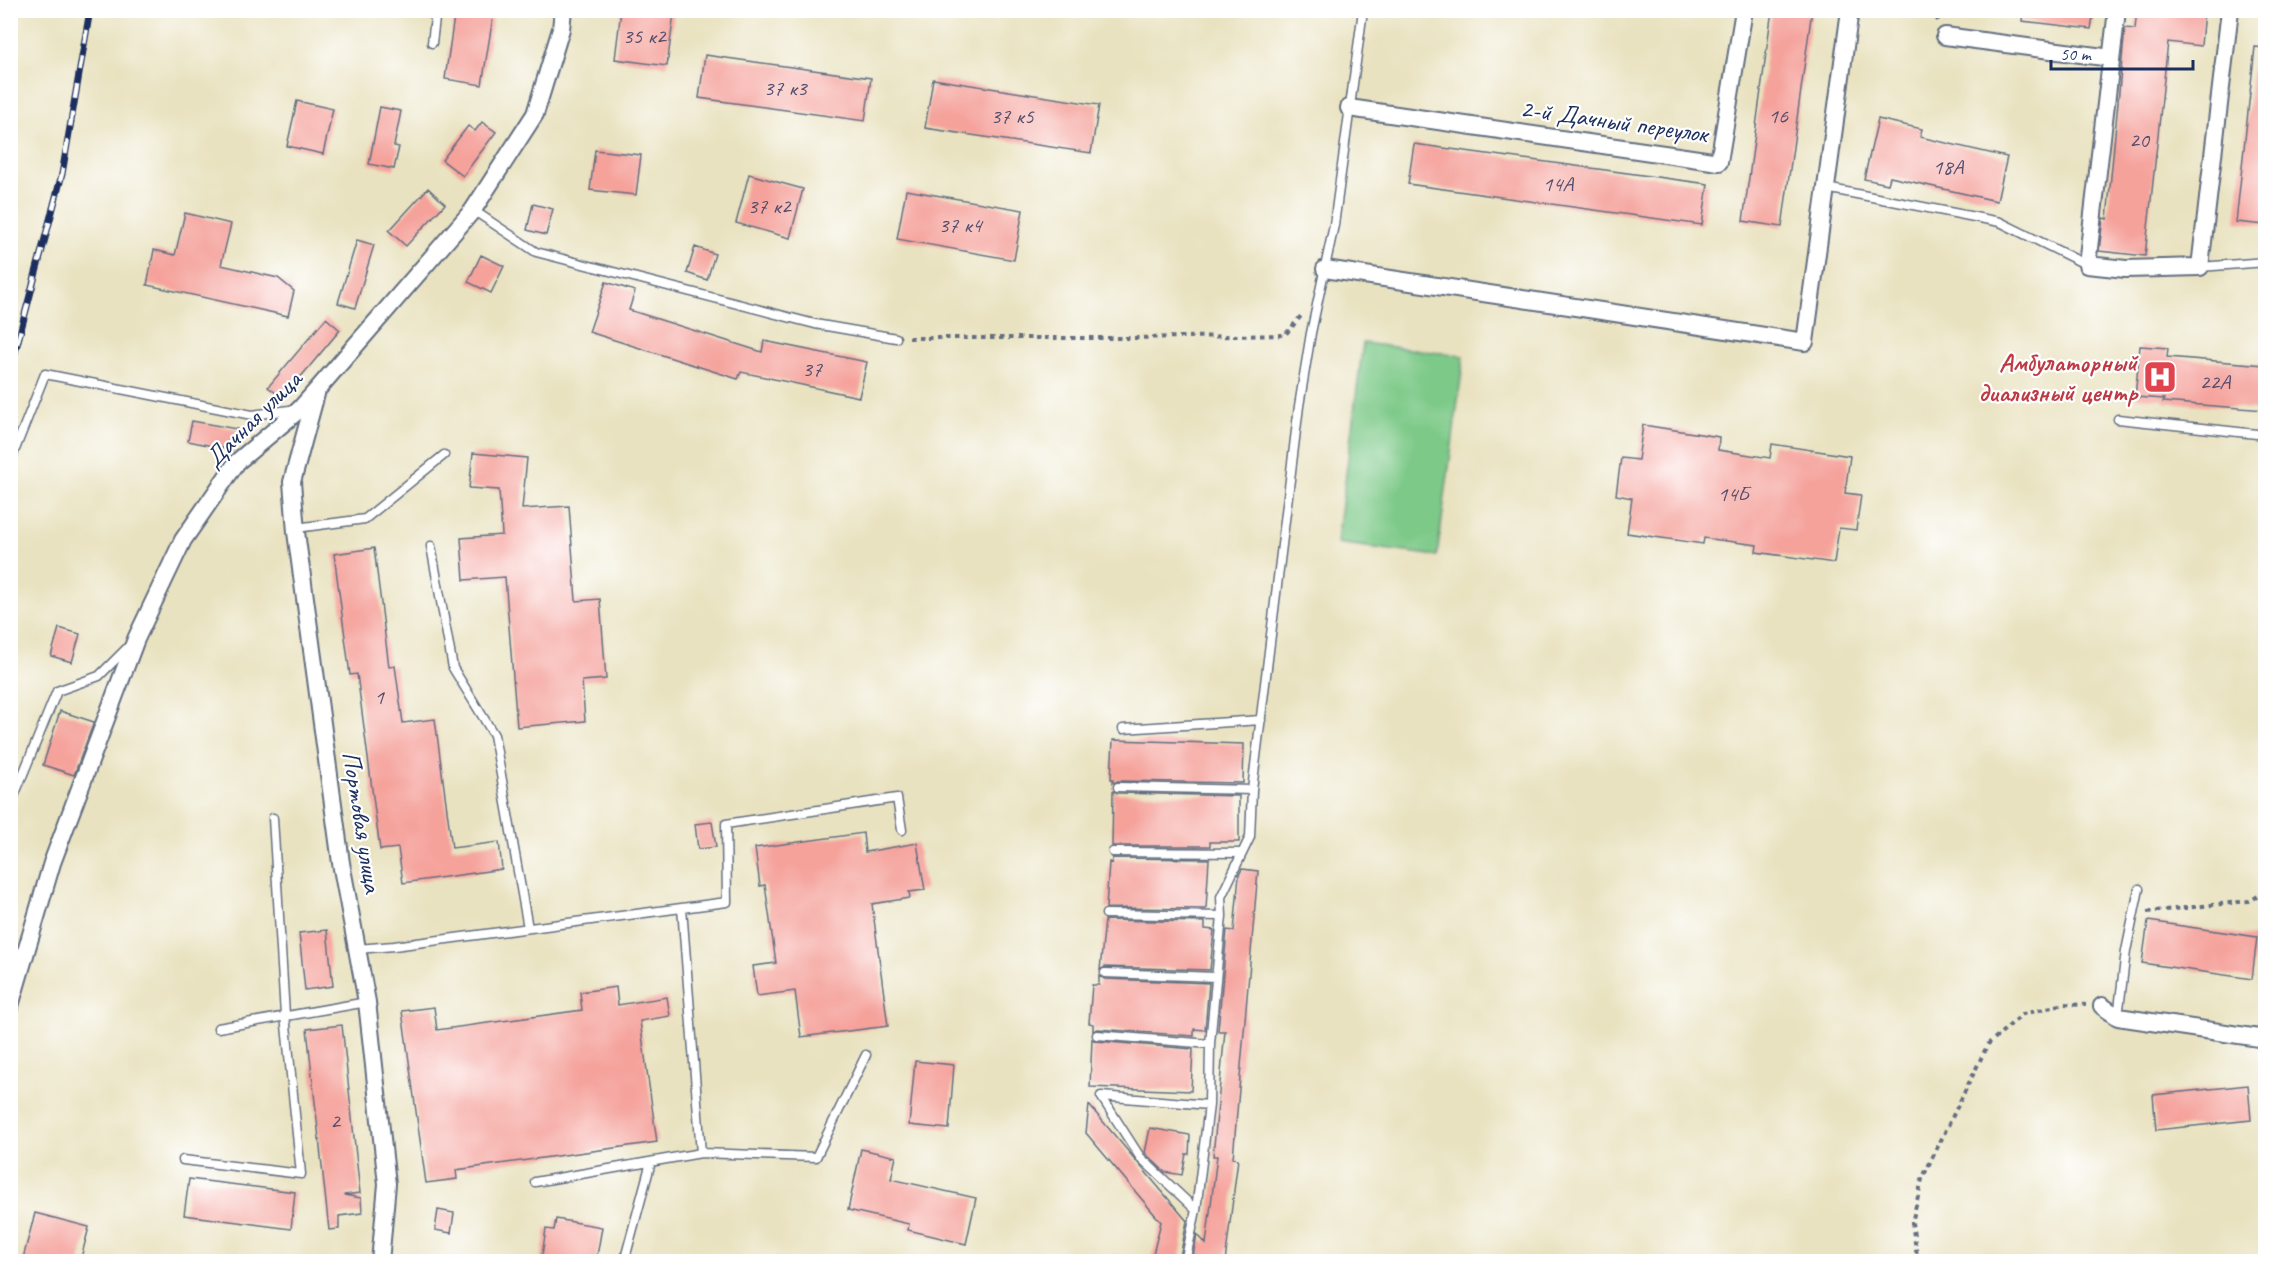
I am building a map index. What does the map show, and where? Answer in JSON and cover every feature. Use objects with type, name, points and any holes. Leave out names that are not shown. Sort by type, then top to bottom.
[{"type":"street","name":"Дачная улица","points":[[10,1006],[52,863],[136,639],[183,540],[237,462],[300,409],[316,392],[473,210],[535,114],[561,29],[563,10]]},
{"type":"street","name":"2-й Дачный переулок","points":[[1349,108],[1719,162],[1744,10]]},
{"type":"street","points":[[1325,269],[1805,342],[1850,10]]},
{"type":"street","points":[[2117,10],[2087,265],[2126,269],[2200,267],[2230,10]]},
{"type":"street","points":[[1945,36],[2111,58]]},
{"type":"street","name":"Портовая улица","points":[[316,392],[292,482],[340,863],[367,1002],[387,1184],[380,1262]]},
{"type":"street","points":[[2102,1006],[2118,1017],[2265,1039]]},
{"type":"lane","points":[[432,43],[436,10]]},
{"type":"lane","points":[[1185,1262],[1196,1210],[1209,1106],[1210,1044],[1222,916],[1221,897],[1250,837],[1252,790],[1299,406],[1311,333],[1334,225],[1363,10]]},
{"type":"lane","points":[[1826,188],[2000,222],[2087,265]]},
{"type":"lane","points":[[473,210],[536,252],[815,324],[896,338]]},
{"type":"lane","points":[[2200,267],[2265,262]]},
{"type":"lane","points":[[10,462],[45,374],[252,415],[300,409]]},
{"type":"lane","points":[[2118,419],[2265,435]]},
{"type":"lane","points":[[296,528],[365,519],[444,455]]},
{"type":"lane","points":[[430,546],[453,668],[494,735],[528,928]]},
{"type":"lane","points":[[10,806],[57,691],[99,676],[136,639]]},
{"type":"lane","points":[[1123,729],[1261,720]]},
{"type":"lane","points":[[1118,787],[1252,790]]},
{"type":"lane","points":[[357,949],[727,902],[726,824],[897,798],[902,830]]},
{"type":"lane","points":[[183,1161],[301,1174],[285,1015],[273,818]]},
{"type":"lane","points":[[1113,852],[1242,853]]},
{"type":"lane","points":[[2118,1017],[2126,951],[2139,889]]},
{"type":"lane","points":[[682,908],[701,1153]]},
{"type":"lane","points":[[1106,914],[1222,916]]},
{"type":"lane","points":[[1105,973],[1216,977]]},
{"type":"lane","points":[[218,1028],[367,1002]]},
{"type":"lane","points":[[1097,1035],[1210,1044]]},
{"type":"lane","points":[[535,1182],[701,1153],[816,1157],[866,1055]]},
{"type":"lane","points":[[1196,1210],[1140,1156],[1101,1096],[1209,1106]]},
{"type":"lane","points":[[624,1262],[651,1162]]},
{"type":"path","points":[[896,338],[1133,338],[1285,335],[1320,293]]},
{"type":"path","points":[[2134,912],[2177,910],[2249,901],[2265,892]]},
{"type":"path","points":[[1918,1262],[1912,1223],[1922,1179],[1988,1044],[2023,1014],[2064,1004],[2102,1006]]},
{"type":"green space","points":[[1363,343],[1464,356],[1437,556],[1337,543]]},
{"type":"building","points":[[455,10],[494,10],[482,85],[445,79]]},
{"type":"building","points":[[621,10],[674,13],[667,66],[615,59]]},
{"type":"building","points":[[1772,10],[1812,10],[1782,227],[1743,221]]},
{"type":"building","points":[[2023,10],[2094,10],[2091,29],[2022,21]]},
{"type":"building","points":[[2137,10],[2204,10],[2201,46],[2168,42],[2145,256],[2099,251],[2103,218],[2107,219],[2125,28],[2135,29]]},
{"type":"building","points":[[2255,47],[2265,48],[2265,225],[2236,222]]},
{"type":"building","points":[[705,55],[871,78],[865,121],[699,98]]},
{"type":"building","points":[[933,79],[1099,105],[1091,153],[925,128]]},
{"type":"building","points":[[297,101],[333,109],[323,154],[287,146]]},
{"type":"building","points":[[380,107],[401,111],[394,146],[399,147],[394,169],[369,164]]},
{"type":"building","points":[[1878,119],[1922,129],[1920,137],[2007,157],[1997,201],[1890,177],[1888,184],[1864,179]]},
{"type":"building","points":[[482,122],[496,132],[463,176],[442,160],[468,126],[475,131]]},
{"type":"building","points":[[1414,144],[1708,184],[1702,225],[1408,184]]},
{"type":"building","points":[[595,150],[641,155],[636,195],[590,190]]},
{"type":"building","points":[[749,174],[803,189],[790,238],[736,223]]},
{"type":"building","points":[[428,188],[445,204],[406,246],[389,231]]},
{"type":"building","points":[[906,190],[1023,210],[1014,260],[897,239]]},
{"type":"building","points":[[533,204],[553,209],[546,235],[527,230]]},
{"type":"building","points":[[185,213],[231,224],[221,265],[278,278],[294,291],[288,316],[147,285],[154,250],[175,255]]},
{"type":"building","points":[[357,240],[374,245],[355,308],[338,303]]},
{"type":"building","points":[[695,247],[715,254],[707,280],[687,273]]},
{"type":"building","points":[[481,255],[504,266],[491,293],[468,282]]},
{"type":"building","points":[[606,282],[635,291],[629,310],[762,352],[764,341],[867,362],[859,397],[741,372],[738,379],[589,332]]},
{"type":"building","points":[[326,318],[340,330],[283,398],[268,387]]},
{"type":"building","points":[[2140,346],[2168,348],[2167,357],[2265,365],[2265,410],[2163,402],[2164,399],[2135,397]]},
{"type":"building","points":[[192,421],[237,429],[232,450],[188,441]]},
{"type":"building","points":[[1643,425],[1719,437],[1718,450],[1770,458],[1772,444],[1850,456],[1845,493],[1861,495],[1856,530],[1839,528],[1834,563],[1756,552],[1757,545],[1704,538],[1703,544],[1627,533],[1632,498],[1616,495],[1621,458],[1638,460]]},
{"type":"building","points":[[473,453],[527,458],[522,509],[569,506],[576,601],[600,599],[606,679],[582,681],[585,721],[517,727],[505,577],[464,580],[461,538],[502,535],[499,490],[469,488]]},
{"type":"building","points":[[374,548],[389,667],[395,666],[403,723],[435,719],[452,848],[499,842],[502,869],[403,883],[398,848],[380,850],[357,674],[350,675],[334,554]]},
{"type":"building","points":[[59,628],[80,634],[72,662],[51,656]]},
{"type":"building","points":[[60,711],[94,722],[74,775],[43,765]]},
{"type":"building","points":[[1113,740],[1244,744],[1243,783],[1118,781],[1113,783],[1111,779]]},
{"type":"building","points":[[1113,791],[1118,793],[1239,796],[1239,842],[1210,842],[1210,846],[1112,846]]},
{"type":"building","points":[[712,822],[716,847],[698,849],[695,824]]},
{"type":"building","points":[[863,833],[865,852],[917,843],[925,890],[909,892],[910,898],[872,904],[888,1026],[801,1037],[795,991],[757,996],[753,966],[776,963],[765,885],[760,886],[755,848]]},
{"type":"building","points":[[1112,858],[1209,859],[1206,909],[1106,908],[1109,862],[1112,863]]},
{"type":"building","points":[[1242,869],[1258,871],[1233,1158],[1238,1159],[1225,1262],[1192,1262],[1197,1234],[1206,1244],[1217,1156],[1213,1156],[1225,1031],[1218,1031],[1227,930],[1234,931],[1239,875]]},
{"type":"building","points":[[1105,920],[1205,922],[1205,929],[1214,930],[1210,970],[1105,967],[1100,970]]},
{"type":"building","points":[[2148,921],[2257,937],[2252,979],[2142,963]]},
{"type":"building","points":[[327,930],[333,986],[305,990],[299,933]]},
{"type":"building","points":[[1099,976],[1105,979],[1209,983],[1205,1030],[1194,1029],[1194,1036],[1098,1029],[1093,1031],[1093,1024],[1089,1023],[1092,985],[1099,985]]},
{"type":"building","points":[[616,987],[618,1005],[667,997],[670,1016],[640,1021],[657,1142],[456,1170],[457,1179],[426,1183],[402,1011],[434,1007],[437,1030],[582,1010],[580,992]]},
{"type":"building","points":[[342,1025],[360,1193],[344,1195],[361,1198],[362,1213],[339,1216],[339,1229],[329,1230],[307,1029]]},
{"type":"building","points":[[1092,1039],[1193,1049],[1191,1091],[1090,1087]]},
{"type":"building","points":[[915,1061],[954,1065],[949,1129],[909,1125]]},
{"type":"building","points":[[2248,1085],[2251,1120],[2156,1130],[2153,1095]]},
{"type":"building","points":[[1089,1105],[1187,1221],[1179,1262],[1151,1262],[1161,1222],[1086,1133]]},
{"type":"building","points":[[1150,1128],[1190,1135],[1189,1154],[1186,1154],[1182,1175],[1165,1172],[1145,1153]]},
{"type":"building","points":[[861,1149],[896,1157],[891,1179],[976,1198],[966,1244],[908,1230],[909,1224],[848,1210]]},
{"type":"building","points":[[189,1179],[295,1192],[291,1229],[184,1215]]},
{"type":"building","points":[[438,1210],[454,1213],[451,1233],[435,1230]]},
{"type":"building","points":[[35,1213],[89,1227],[80,1262],[22,1262]]},
{"type":"building","points":[[556,1219],[602,1227],[596,1262],[541,1262],[546,1229],[554,1230]]},
{"type":"railway","points":[[10,371],[62,174],[90,10]]},
{"type":"place","name":"Амбулаторный диализный центр","points":[[2160,377]]}]
